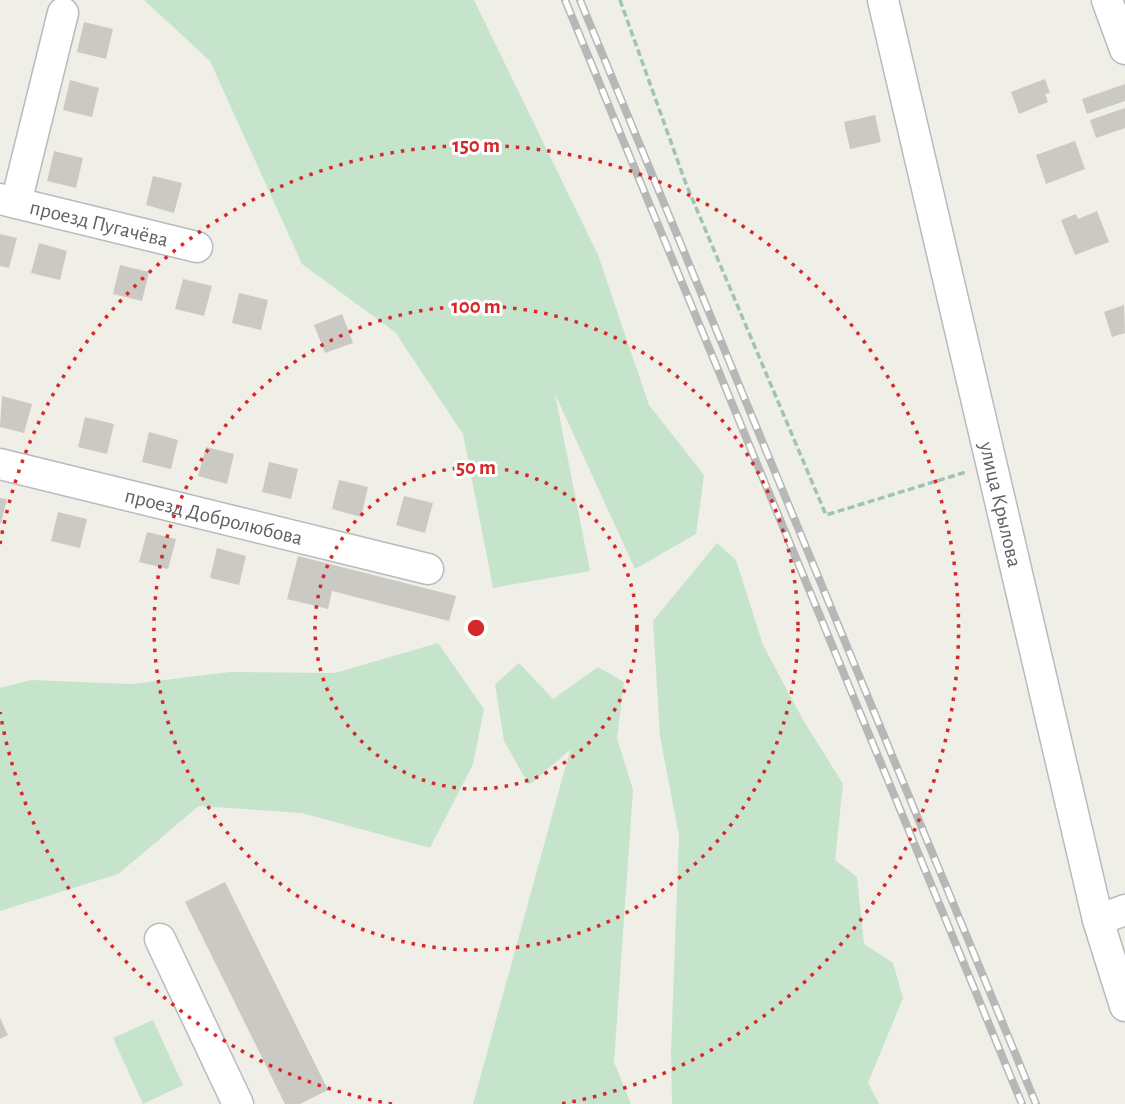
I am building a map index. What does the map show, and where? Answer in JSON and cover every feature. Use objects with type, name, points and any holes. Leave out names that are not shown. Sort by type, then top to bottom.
[{"type":"street","name":"улица Крылова","points":[[883,0],[992,464],[1112,915],[1125,1006]]},
{"type":"street","points":[[1107,0],[1125,49]]},
{"type":"street","points":[[8,201],[63,13]]},
{"type":"street","name":"проезд Пугачёва","points":[[8,201],[197,247]]},
{"type":"street","name":"проезд Добролюбова","points":[[0,464],[428,569]]},
{"type":"street","points":[[160,939],[238,1104]]},
{"type":"path","points":[[620,0],[686,184],[826,515],[992,464]]},
{"type":"green space","points":[[144,0],[474,0],[598,255],[649,405],[704,475],[696,534],[635,569],[555,394],[590,571],[493,588],[463,434],[395,332],[302,264],[210,61]]},
{"type":"green space","points":[[717,543],[736,560],[763,645],[802,718],[843,784],[835,860],[857,877],[864,944],[893,963],[903,998],[868,1083],[879,1104],[672,1104],[671,1053],[679,836],[660,736],[653,621]]},
{"type":"green space","points":[[438,643],[484,709],[473,764],[430,848],[302,813],[199,806],[118,874],[0,911],[0,688],[31,680],[131,684],[230,672],[335,673]]},
{"type":"green space","points":[[519,663],[553,699],[598,667],[624,682],[617,738],[633,790],[614,1062],[631,1104],[473,1104],[570,750],[529,785],[504,741],[495,684]]},
{"type":"green space","points":[[153,1020],[183,1085],[143,1104],[113,1038]]},
{"type":"building","points":[[84,22],[113,29],[106,59],[77,52]]},
{"type":"building","points":[[1045,79],[1050,93],[1045,94],[1048,102],[1019,114],[1011,92]]},
{"type":"building","points":[[70,80],[99,88],[92,117],[63,110]]},
{"type":"building","points":[[1125,84],[1125,101],[1087,114],[1082,99]]},
{"type":"building","points":[[1125,108],[1125,128],[1096,138],[1090,120]]},
{"type":"building","points":[[875,115],[881,142],[850,149],[844,122]]},
{"type":"building","points":[[1075,141],[1085,169],[1046,184],[1036,155]]},
{"type":"building","points":[[54,151],[83,158],[76,188],[47,181]]},
{"type":"building","points":[[153,176],[182,183],[174,213],[146,205]]},
{"type":"building","points":[[1097,211],[1109,242],[1075,255],[1061,220],[1076,214],[1078,219]]},
{"type":"building","points":[[0,234],[17,238],[9,268],[0,266]]},
{"type":"building","points":[[39,243],[67,251],[60,280],[31,273]]},
{"type":"building","points":[[120,265],[149,272],[142,301],[113,294]]},
{"type":"building","points":[[183,279],[212,286],[204,316],[175,309]]},
{"type":"building","points":[[239,293],[268,300],[261,330],[232,323]]},
{"type":"building","points":[[1124,305],[1125,333],[1112,337],[1104,312]]},
{"type":"building","points":[[342,314],[353,343],[325,353],[314,325]]},
{"type":"building","points":[[2,396],[32,404],[24,433],[0,427]]},
{"type":"building","points":[[85,417],[114,424],[107,454],[78,447]]},
{"type":"building","points":[[149,432],[178,440],[171,469],[142,462]]},
{"type":"building","points":[[206,447],[234,454],[227,484],[198,476]]},
{"type":"building","points":[[269,462],[298,469],[291,499],[262,492]]},
{"type":"building","points":[[339,480],[368,487],[361,517],[332,509]]},
{"type":"building","points":[[404,496],[433,503],[425,533],[396,525]]},
{"type":"building","points":[[0,498],[7,499],[1,523],[0,523]]},
{"type":"building","points":[[58,512],[87,519],[80,548],[51,541]]},
{"type":"building","points":[[147,532],[176,539],[168,569],[139,562]]},
{"type":"building","points":[[217,548],[246,556],[239,585],[210,578]]},
{"type":"building","points":[[298,556],[456,596],[449,621],[332,591],[328,609],[287,599]]},
{"type":"building","points":[[225,882],[328,1090],[300,1104],[285,1104],[185,902]]},
{"type":"building","points":[[0,1018],[8,1035],[0,1039]]},
{"type":"railway","points":[[565,0],[1022,1104]]},
{"type":"railway","points":[[580,0],[1036,1104]]}]
